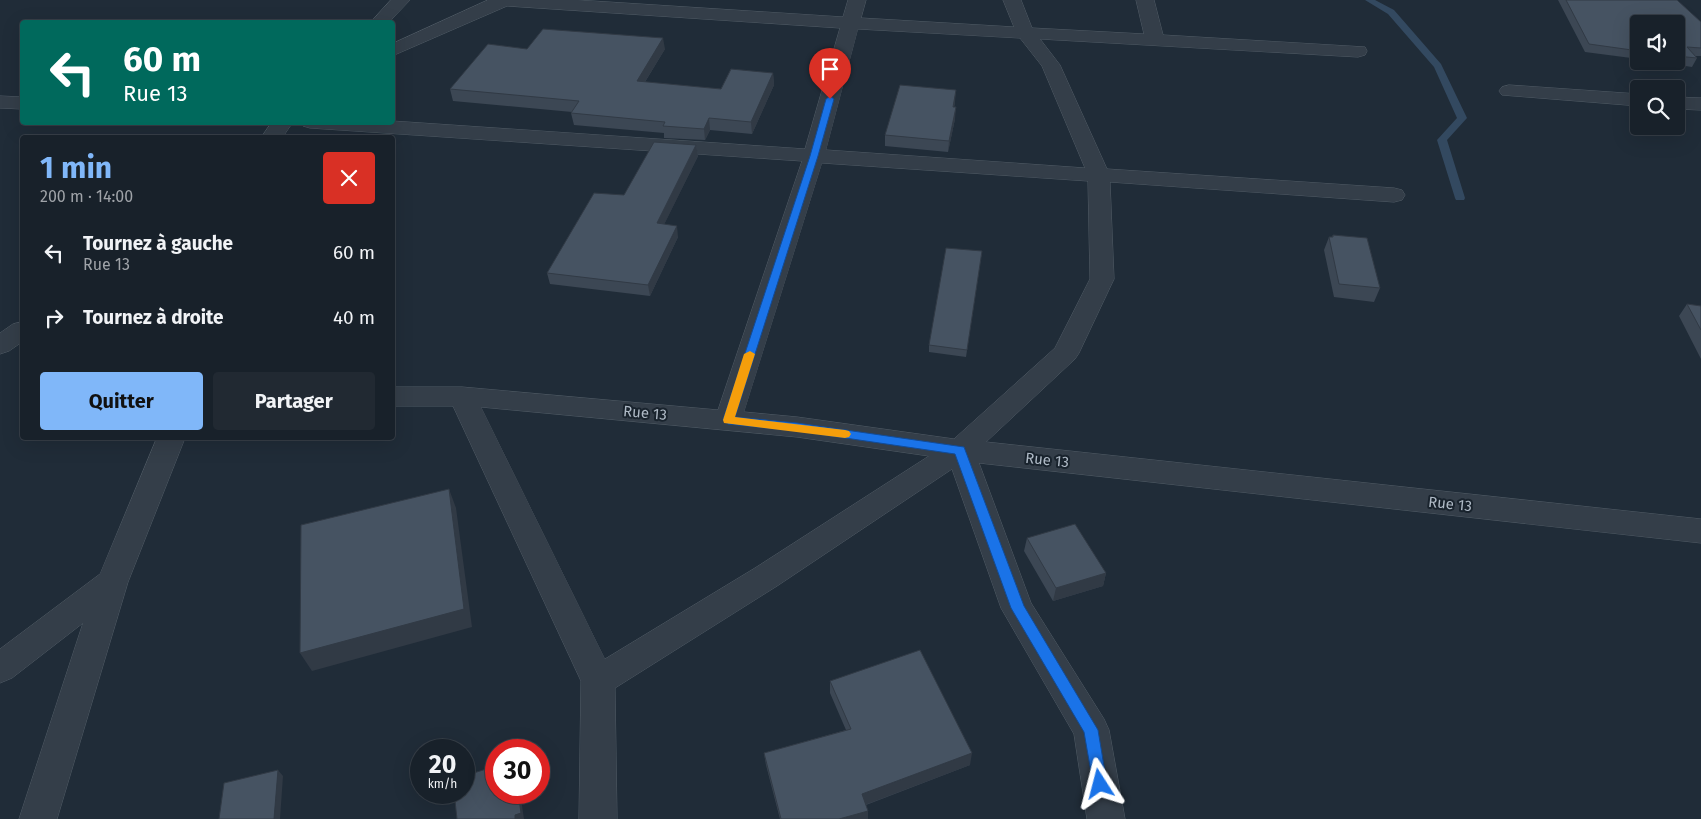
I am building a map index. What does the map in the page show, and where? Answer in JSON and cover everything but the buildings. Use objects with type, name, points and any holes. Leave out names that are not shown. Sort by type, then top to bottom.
[{"type":"street","points":[[382,20],[401,0]]},
{"type":"street","points":[[497,0],[851,23],[1358,51]]},
{"type":"street","points":[[395,50],[505,0]]},
{"type":"street","points":[[728,420],[814,156],[857,0]]},
{"type":"street","points":[[598,681],[766,576],[960,450],[1066,353],[1102,279],[1099,175],[1051,66],[1025,32],[1012,0]]},
{"type":"street","points":[[1145,0],[1155,40]]},
{"type":"street","points":[[1509,91],[1630,99]]},
{"type":"street","points":[[0,102],[20,103]]},
{"type":"street","points":[[1685,103],[1701,104]]},
{"type":"street","points":[[354,125],[1394,195]]},
{"type":"street","points":[[0,345],[20,331]]},
{"type":"street","points":[[0,349],[20,354]]},
{"type":"street","points":[[462,396],[598,681],[598,819]]},
{"type":"street","name":"Rue 13","points":[[395,397],[462,396],[797,427],[960,450],[1701,531]]},
{"type":"street","points":[[38,819],[112,582],[170,440]]},
{"type":"street","points":[[960,450],[1018,608],[1091,730],[1106,819]]},
{"type":"street","points":[[0,668],[112,582]]},
{"type":"waterway","points":[[1369,0],[1391,12],[1438,66],[1462,118],[1442,140],[1460,198]]},
{"type":"slow traffic","points":[[750,354],[728,420],[845,434]]},
{"type":"route","points":[[830,99],[814,156],[728,420],[797,427],[960,450],[1018,608],[1091,730],[1100,784]]}]
